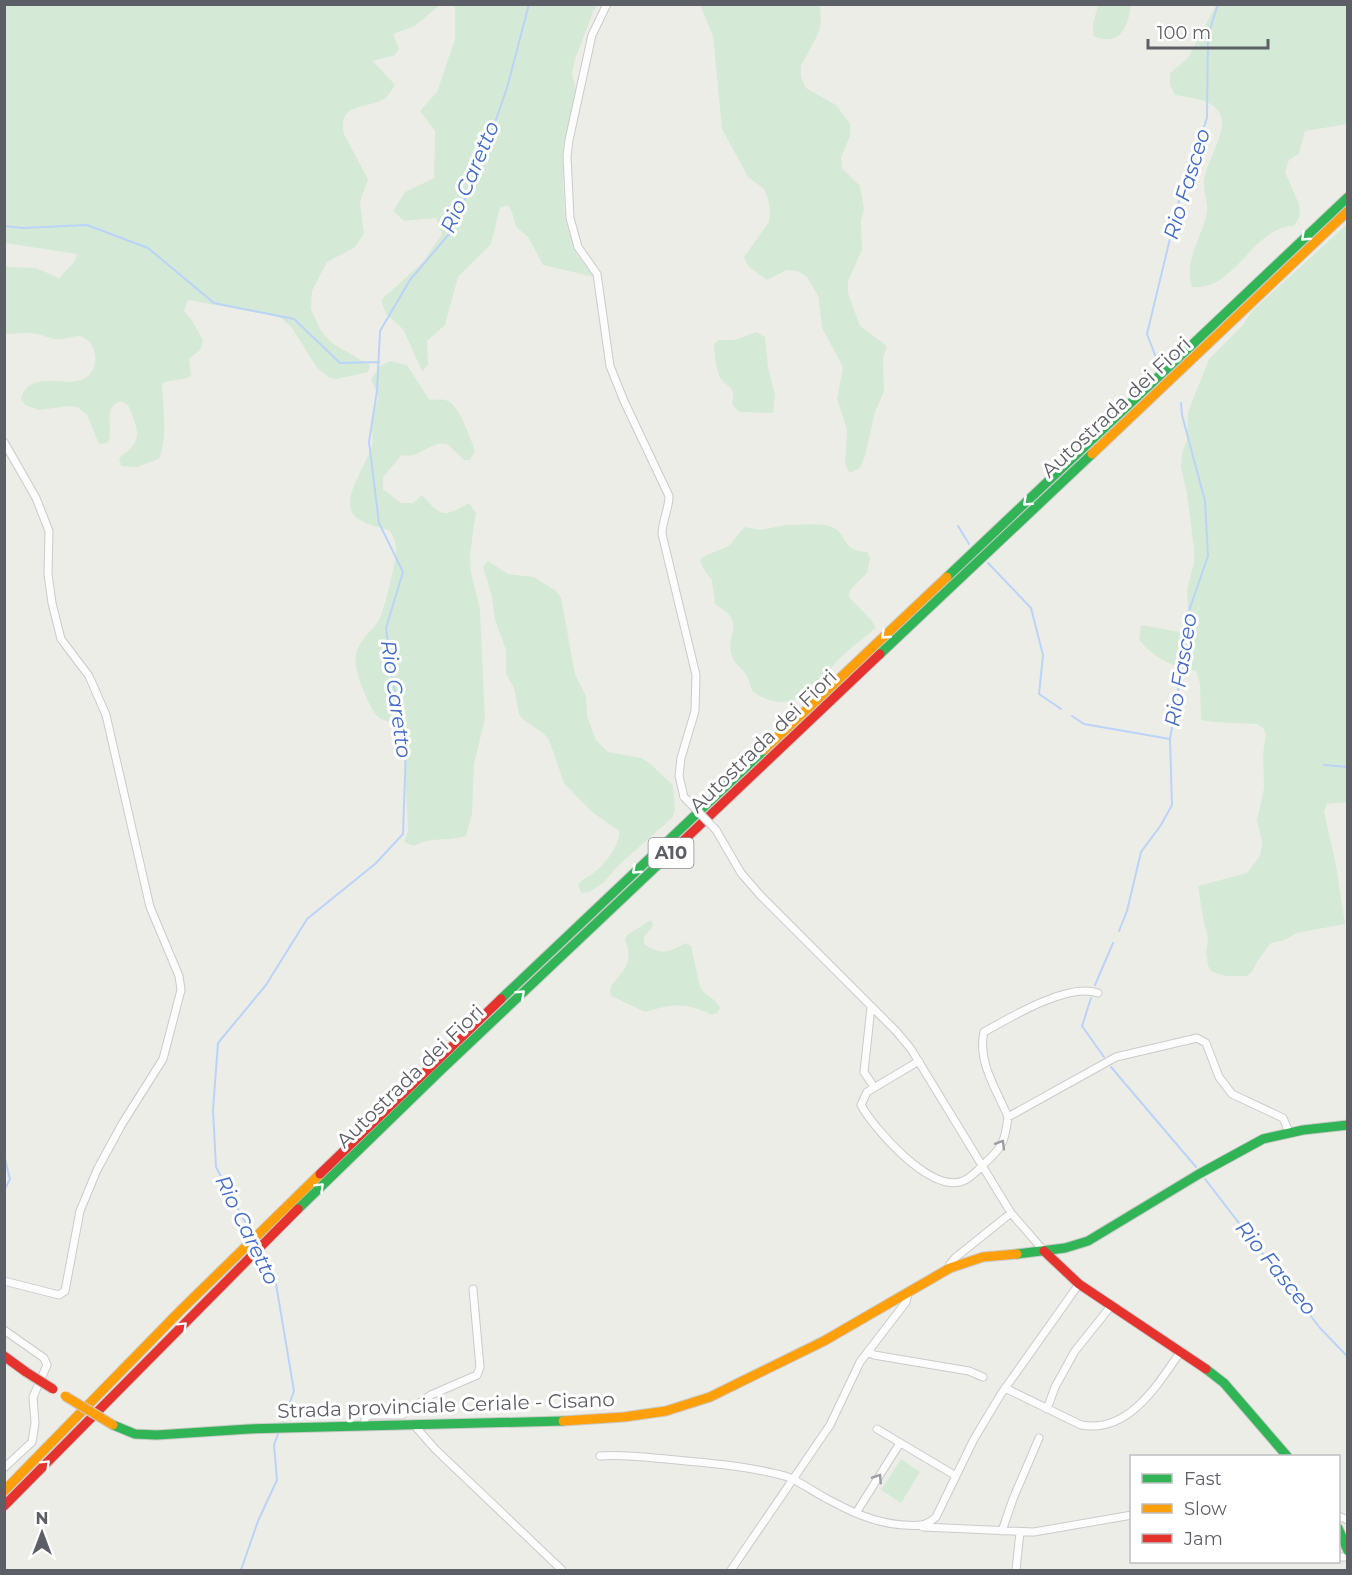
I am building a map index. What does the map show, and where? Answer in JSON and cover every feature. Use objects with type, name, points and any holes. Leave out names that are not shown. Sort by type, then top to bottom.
[{"type":"main road","name":"Autostrada dei Fiori","points":[[4,1491],[180,1311],[436,1060],[1347,197]]},
{"type":"main road","name":"Autostrada dei Fiori","points":[[4,1506],[300,1208],[441,1070],[1347,211]]},
{"type":"main road","name":"Strada provinciale Ceriale - Cisano","points":[[4,1356],[52,1389],[113,1425],[135,1434],[249,1428],[528,1423],[624,1417],[676,1408],[710,1397],[824,1341],[950,1268],[982,1257],[1044,1251],[1075,1246],[1088,1241],[1237,1152],[1263,1139],[1289,1132],[1347,1125]]},
{"type":"main road","points":[[1044,1251],[1079,1284],[1181,1351],[1224,1383],[1286,1455]]},
{"type":"main road","points":[[1340,1533],[1347,1551]]},
{"type":"street","points":[[607,4],[592,35],[569,140],[567,156],[570,218],[578,247],[597,274],[610,366],[669,496],[669,504],[662,524],[662,534],[696,675],[695,711],[681,758],[679,776],[684,797],[716,830],[741,873],[760,895],[903,1039],[919,1061],[1011,1213],[1044,1251]]},
{"type":"street","points":[[4,442],[36,498],[49,531],[48,574],[61,639],[89,676],[106,715],[150,908],[179,976],[181,990],[163,1059],[117,1133],[97,1170],[80,1210],[65,1291],[59,1295],[4,1281]]},
{"type":"street","points":[[919,1061],[867,1092],[861,1105],[869,1119],[899,1152],[927,1175],[962,1182],[994,1155],[1006,1139],[1008,1117],[988,1075],[982,1041],[984,1032],[1046,999],[1085,989],[1098,993]]},
{"type":"street","points":[[871,1007],[864,1072],[874,1087]]},
{"type":"street","points":[[1008,1117],[1116,1057],[1197,1038],[1206,1043],[1219,1077],[1232,1094],[1283,1118],[1289,1132]]},
{"type":"street","points":[[950,1268],[955,1258],[1011,1213]]},
{"type":"street","points":[[921,1527],[936,1517],[978,1430],[1079,1284]]},
{"type":"street","points":[[363,1426],[366,1417],[402,1415],[431,1395],[477,1375],[480,1367],[473,1289]]},
{"type":"street","points":[[731,1570],[830,1425],[860,1362],[906,1302],[908,1293]]},
{"type":"street","points":[[1047,1409],[1075,1351],[1110,1306]]},
{"type":"street","points":[[4,1330],[44,1358],[47,1365],[33,1397],[35,1423],[32,1442],[4,1468]]},
{"type":"street","points":[[868,1351],[874,1355],[969,1371],[983,1377]]},
{"type":"street","points":[[1005,1388],[1069,1420],[1090,1427],[1119,1420],[1136,1409],[1181,1351]]},
{"type":"street","points":[[414,1425],[435,1449],[562,1570]]},
{"type":"street","points":[[877,1429],[956,1476]]},
{"type":"street","points":[[1002,1531],[1039,1438]]},
{"type":"street","points":[[856,1513],[900,1443]]},
{"type":"street","points":[[600,1456],[616,1455],[699,1462],[780,1474],[867,1518],[894,1524],[1020,1532],[1049,1530],[1130,1515]]},
{"type":"street","points":[[1016,1570],[1020,1532]]},
{"type":"green space","points":[[5,4],[440,5],[415,26],[393,34],[399,49],[395,55],[373,61],[395,85],[388,96],[382,100],[348,112],[343,124],[344,134],[368,179],[360,202],[364,234],[354,248],[327,262],[312,291],[311,309],[321,331],[332,343],[370,365],[368,372],[337,379],[330,378],[317,368],[292,328],[280,317],[188,300],[184,311],[203,340],[201,349],[189,359],[191,376],[162,384],[164,432],[159,459],[137,467],[121,466],[119,458],[133,446],[137,434],[128,405],[120,401],[111,409],[108,443],[99,444],[87,415],[77,407],[39,410],[25,405],[21,399],[27,388],[46,381],[81,380],[90,374],[95,359],[92,345],[82,337],[56,339],[33,333],[5,334],[5,265],[36,268],[59,278],[75,261],[77,254],[5,243]]},
{"type":"green space","points":[[453,5],[598,5],[575,59],[572,74],[576,90],[563,148],[565,219],[576,253],[594,277],[543,265],[528,237],[516,227],[508,205],[500,208],[491,244],[458,277],[445,325],[427,341],[428,365],[422,371],[403,329],[386,314],[381,300],[423,262],[442,234],[436,218],[404,221],[393,211],[405,192],[434,178],[435,131],[420,111],[437,92],[455,40],[455,8]]},
{"type":"green space","points":[[700,5],[820,5],[821,24],[801,66],[801,77],[806,88],[836,105],[850,124],[850,136],[841,157],[842,168],[860,186],[864,209],[861,221],[862,250],[848,281],[848,293],[860,326],[887,346],[883,357],[884,391],[875,412],[865,456],[860,468],[850,473],[845,464],[847,430],[837,399],[843,367],[822,328],[818,296],[807,277],[797,271],[787,270],[767,280],[749,267],[744,257],[769,222],[770,210],[764,189],[748,177],[722,129],[713,36]]},
{"type":"green space","points":[[1098,5],[1131,5],[1125,28],[1116,37],[1102,39],[1093,36],[1093,24]]},
{"type":"green space","points":[[1216,5],[1347,5],[1348,124],[1305,131],[1299,154],[1289,160],[1285,172],[1299,204],[1300,216],[1294,226],[1280,229],[1267,236],[1221,279],[1207,286],[1192,287],[1190,267],[1207,211],[1204,179],[1220,136],[1222,120],[1217,109],[1207,102],[1175,95],[1170,85],[1170,73],[1188,58]]},
{"type":"green space","points":[[1347,224],[1348,802],[1327,804],[1324,811],[1336,865],[1345,924],[1297,933],[1285,940],[1271,943],[1247,976],[1226,976],[1212,972],[1208,966],[1206,953],[1208,938],[1198,886],[1247,873],[1260,856],[1262,842],[1257,821],[1264,788],[1263,754],[1266,734],[1257,724],[1201,720],[1200,684],[1196,671],[1172,664],[1144,646],[1139,639],[1141,625],[1185,633],[1189,630],[1187,589],[1194,563],[1194,549],[1181,467],[1182,453],[1187,440],[1188,412],[1209,359],[1243,325],[1251,312]]},
{"type":"green space","points":[[756,332],[765,337],[768,367],[775,395],[773,413],[739,412],[732,404],[732,389],[721,380],[717,368],[714,345],[718,340],[735,340]]},
{"type":"green space","points":[[390,361],[407,365],[429,399],[446,400],[452,404],[464,423],[475,451],[470,460],[464,460],[447,444],[435,445],[414,455],[402,455],[383,477],[383,489],[401,503],[413,503],[422,495],[434,508],[443,513],[469,503],[476,513],[470,554],[471,572],[480,609],[485,719],[474,764],[472,814],[466,836],[427,841],[414,846],[404,842],[408,831],[403,730],[397,722],[383,720],[376,715],[361,686],[355,660],[360,644],[381,615],[396,553],[395,541],[390,531],[360,520],[353,514],[350,507],[356,480],[372,445],[372,420],[378,396],[371,379],[380,366]]},
{"type":"green space","points":[[786,525],[830,526],[838,531],[853,549],[867,552],[870,558],[867,573],[850,590],[849,597],[876,628],[844,654],[814,687],[798,698],[782,702],[763,698],[753,692],[747,675],[733,659],[730,643],[733,630],[731,618],[715,604],[712,581],[700,560],[728,546],[745,527],[761,530]]},
{"type":"green space","points":[[488,561],[508,574],[534,577],[556,591],[561,598],[575,674],[586,696],[587,716],[596,740],[608,752],[641,758],[648,762],[673,785],[675,810],[672,818],[620,864],[603,883],[589,892],[581,893],[578,885],[609,857],[615,847],[619,831],[592,812],[564,783],[549,740],[519,714],[514,688],[506,674],[506,650],[495,620],[492,597],[483,567]]},
{"type":"green space","points":[[651,920],[653,925],[644,938],[644,944],[661,951],[686,943],[691,946],[700,987],[720,1008],[717,1013],[712,1015],[686,1006],[663,1007],[645,1012],[611,996],[612,984],[628,961],[625,940],[627,935]]},
{"type":"green space","points":[[901,1459],[920,1472],[901,1503],[881,1490]]},
{"type":"waterway","name":"Rio Caretto","points":[[252,1235],[216,1167],[213,1110],[218,1043],[266,985],[307,919],[375,864],[403,834],[406,748],[392,676],[386,628],[403,572],[379,523],[369,442],[377,391],[380,331],[410,280],[450,233],[480,165],[507,88],[529,4]]},
{"type":"waterway","name":"Rio Fasceo","points":[[1157,360],[1147,334],[1180,197],[1207,118],[1208,35],[1218,4]]},
{"type":"waterway","points":[[4,226],[23,228],[87,225],[148,248],[214,303],[294,319],[340,363],[379,362]]},
{"type":"waterway","name":"Rio Fasceo","points":[[1119,931],[1127,911],[1141,852],[1161,825],[1172,805],[1170,739],[1190,608],[1208,556],[1205,501],[1182,415],[1181,403]]},
{"type":"waterway","points":[[958,526],[969,544]]},
{"type":"waterway","points":[[988,563],[1031,608],[1043,655],[1039,694],[1061,709]]},
{"type":"waterway","points":[[1072,716],[1084,724],[1170,739]]},
{"type":"waterway","points":[[1324,765],[1348,767]]},
{"type":"waterway","name":"Rio Fasceo","points":[[1095,985],[1113,943]]},
{"type":"waterway","name":"Rio Fasceo","points":[[1091,998],[1082,1026],[1104,1057]]},
{"type":"waterway","name":"Rio Fasceo","points":[[1111,1067],[1196,1167]]},
{"type":"waterway","points":[[4,1155],[10,1179],[4,1191]]},
{"type":"waterway","name":"Rio Fasceo","points":[[1205,1179],[1320,1328],[1348,1357]]},
{"type":"waterway","name":"Rio Caretto","points":[[262,1253],[275,1278],[294,1391],[283,1421]]},
{"type":"waterway","name":"Rio Caretto","points":[[241,1570],[258,1521],[277,1480],[274,1445],[278,1434]]},
{"type":"traffic: fast","points":[[947,577],[1348,197]]},
{"type":"traffic: fast","points":[[880,654],[1092,454]]},
{"type":"traffic: fast","points":[[501,999],[764,750]]},
{"type":"traffic: fast","points":[[298,1209],[663,860]]},
{"type":"traffic: fast","points":[[1017,1254],[1065,1248],[1088,1241],[1199,1174],[1263,1139],[1303,1130],[1348,1125]]},
{"type":"traffic: fast","points":[[1206,1369],[1224,1383],[1286,1455]]},
{"type":"traffic: fast","points":[[113,1425],[135,1434],[157,1435],[249,1429],[563,1421]]},
{"type":"traffic: fast","points":[[1340,1533],[1348,1551]]},
{"type":"traffic: slow","points":[[1092,454],[1348,211]]},
{"type":"traffic: slow","points":[[764,750],[947,577]]},
{"type":"traffic: slow","points":[[4,1491],[180,1311],[320,1174]]},
{"type":"traffic: slow","points":[[563,1421],[624,1417],[666,1411],[710,1397],[824,1341],[950,1268],[983,1257],[1017,1254]]},
{"type":"traffic: slow","points":[[65,1396],[113,1425]]},
{"type":"traffic: jam","points":[[663,860],[880,654]]},
{"type":"traffic: jam","points":[[320,1174],[501,999]]},
{"type":"traffic: jam","points":[[4,1506],[298,1209]]},
{"type":"traffic: jam","points":[[1044,1251],[1079,1284],[1206,1369]]},
{"type":"traffic: jam","points":[[4,1356],[26,1372]]},
{"type":"traffic: jam","points":[[26,1372],[53,1389]]}]
